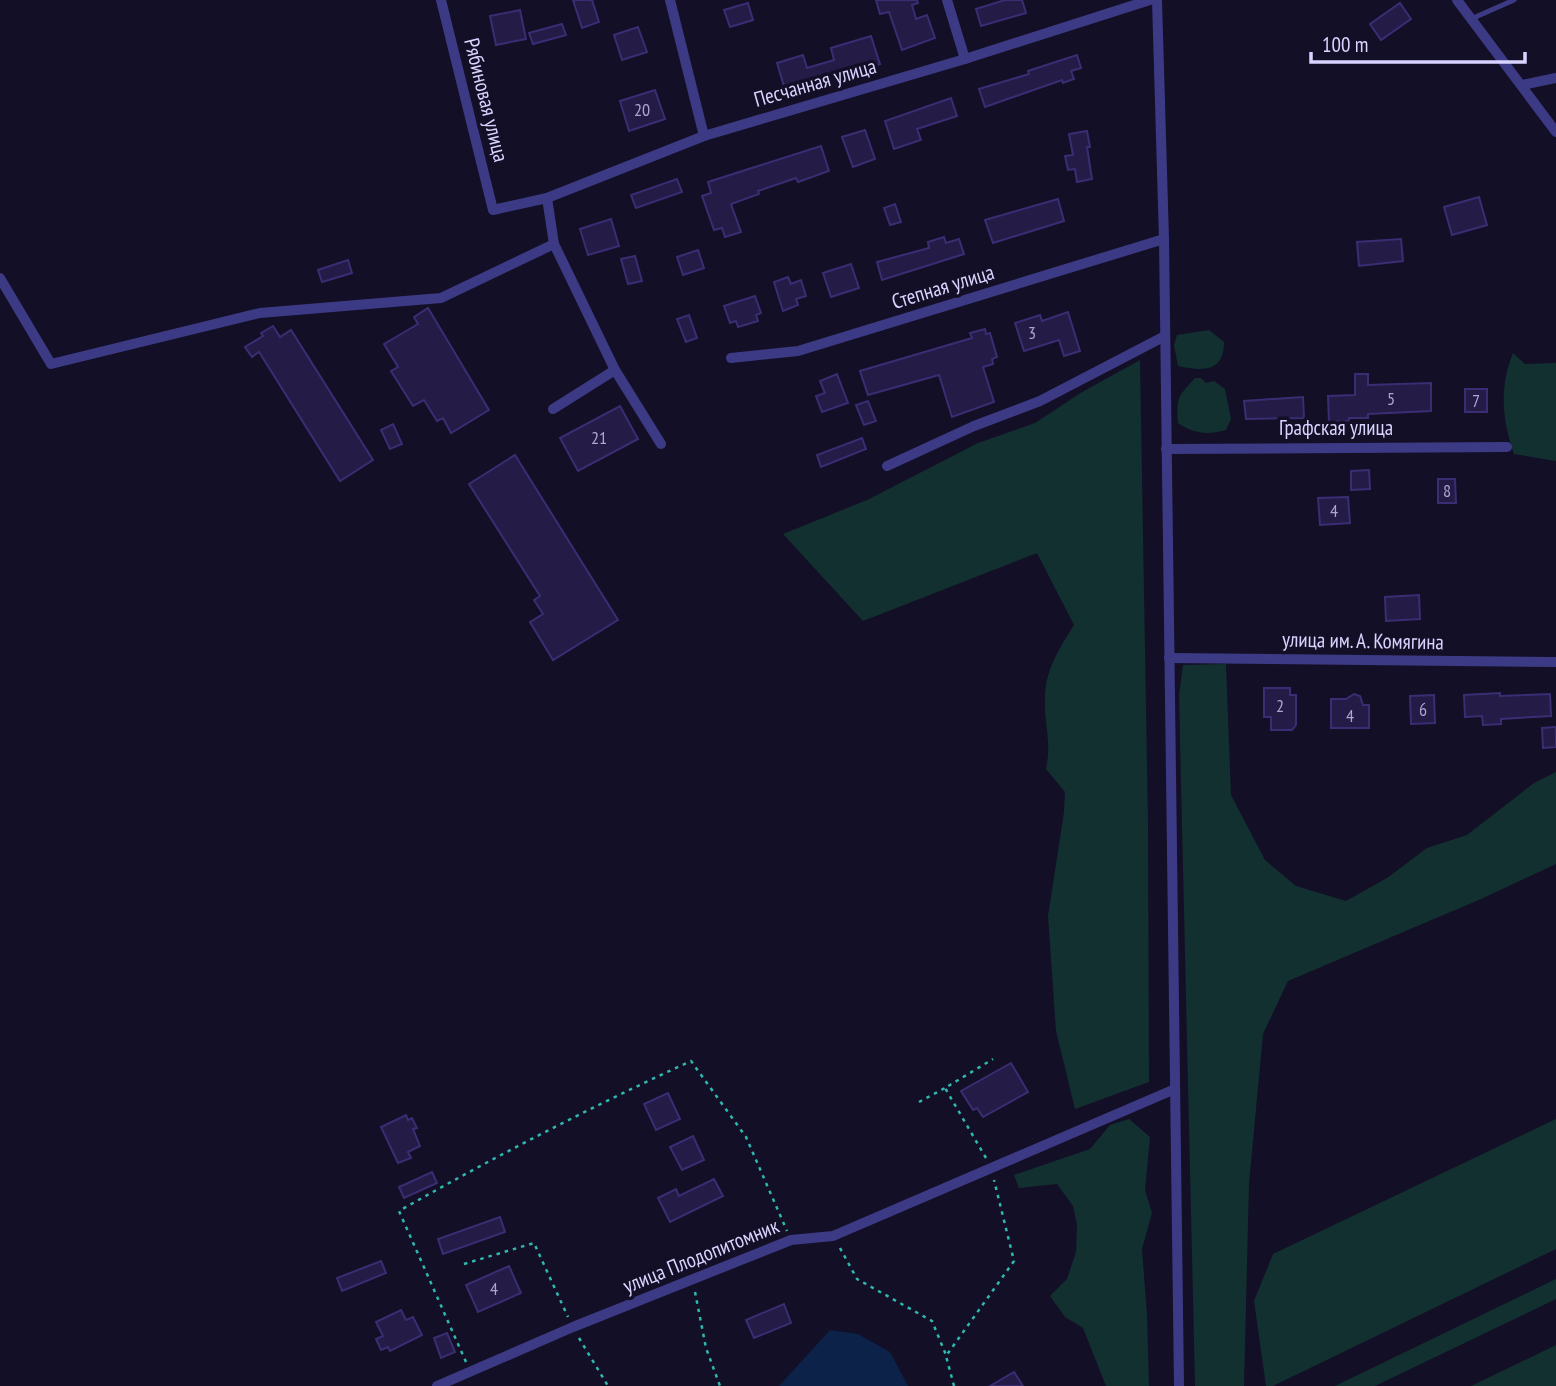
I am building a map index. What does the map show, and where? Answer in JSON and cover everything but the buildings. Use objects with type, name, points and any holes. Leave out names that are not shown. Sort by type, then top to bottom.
[{"type":"street","name":"Рябиновая улица","points":[[441,0],[493,210]]},
{"type":"street","points":[[670,0],[704,136]]},
{"type":"street","points":[[947,0],[965,59]]},
{"type":"street","name":"Песчанная улица","points":[[493,210],[547,198],[704,136],[965,59],[1150,0]]},
{"type":"street","points":[[1157,0],[1164,239],[1179,1386]]},
{"type":"street","points":[[1457,0],[1556,132]]},
{"type":"street","points":[[1522,85],[1556,78]]},
{"type":"street","points":[[547,198],[554,244],[615,370],[660,444]]},
{"type":"street","name":"Степная улица","points":[[731,358],[798,351],[1164,239]]},
{"type":"street","points":[[0,278],[51,364],[260,313],[441,298],[554,244]]},
{"type":"street","points":[[887,466],[974,426],[1040,401],[1165,336]]},
{"type":"street","points":[[553,409],[615,370]]},
{"type":"street","name":"Графская улица","points":[[1166,449],[1507,447]]},
{"type":"street","name":"улица им. А. Комягина","points":[[1169,658],[1556,662]]},
{"type":"street","name":"улица Плодопитомник","points":[[437,1386],[573,1327],[790,1240],[833,1236],[1175,1089]]},
{"type":"lane","points":[[1471,19],[1514,0]]},
{"type":"path","points":[[919,1102],[993,1059]]},
{"type":"path","points":[[471,1371],[399,1211],[479,1166],[691,1061],[746,1138],[790,1240]]},
{"type":"path","points":[[945,1088],[991,1168],[1014,1261],[946,1356]]},
{"type":"path","points":[[833,1236],[858,1279],[932,1321],[954,1386]]},
{"type":"path","points":[[464,1264],[534,1244],[573,1327],[608,1386]]},
{"type":"path","points":[[692,1279],[706,1348],[720,1386]]},
{"type":"green space","points":[[1209,330],[1224,342],[1223,352],[1216,365],[1203,369],[1178,366],[1174,345],[1177,335]]},
{"type":"green space","points":[[1513,353],[1525,364],[1556,363],[1556,461],[1514,454],[1504,404],[1506,379]]},
{"type":"green space","points":[[1140,360],[1148,823],[1149,1082],[1075,1109],[1056,1031],[1048,916],[1065,792],[1046,769],[1048,750],[1045,709],[1050,669],[1074,625],[1037,553],[863,621],[783,534],[867,500],[978,443],[1035,423],[1082,392]]},
{"type":"green space","points":[[1195,378],[1201,378],[1206,383],[1214,381],[1225,389],[1231,419],[1226,430],[1201,433],[1178,423],[1180,397]]},
{"type":"green space","points":[[1226,664],[1231,795],[1265,860],[1296,886],[1346,901],[1387,878],[1427,848],[1467,835],[1534,783],[1556,772],[1556,864],[1288,981],[1263,1034],[1249,1184],[1244,1386],[1195,1386],[1179,695],[1183,665]]},
{"type":"green space","points":[[1129,1119],[1150,1137],[1145,1190],[1152,1213],[1142,1249],[1149,1386],[1106,1386],[1083,1328],[1065,1317],[1050,1296],[1067,1279],[1076,1252],[1077,1225],[1073,1206],[1057,1184],[1019,1188],[1014,1175],[1090,1149],[1110,1125]]},
{"type":"green space","points":[[1556,1119],[1556,1249],[1273,1386],[1266,1386],[1254,1301],[1273,1254]]},
{"type":"green space","points":[[1556,1279],[1556,1299],[1375,1386],[1335,1386]]},
{"type":"green space","points":[[1556,1345],[1556,1386],[1471,1386]]},
{"type":"water","points":[[830,1330],[858,1334],[890,1352],[908,1386],[779,1386]]}]
